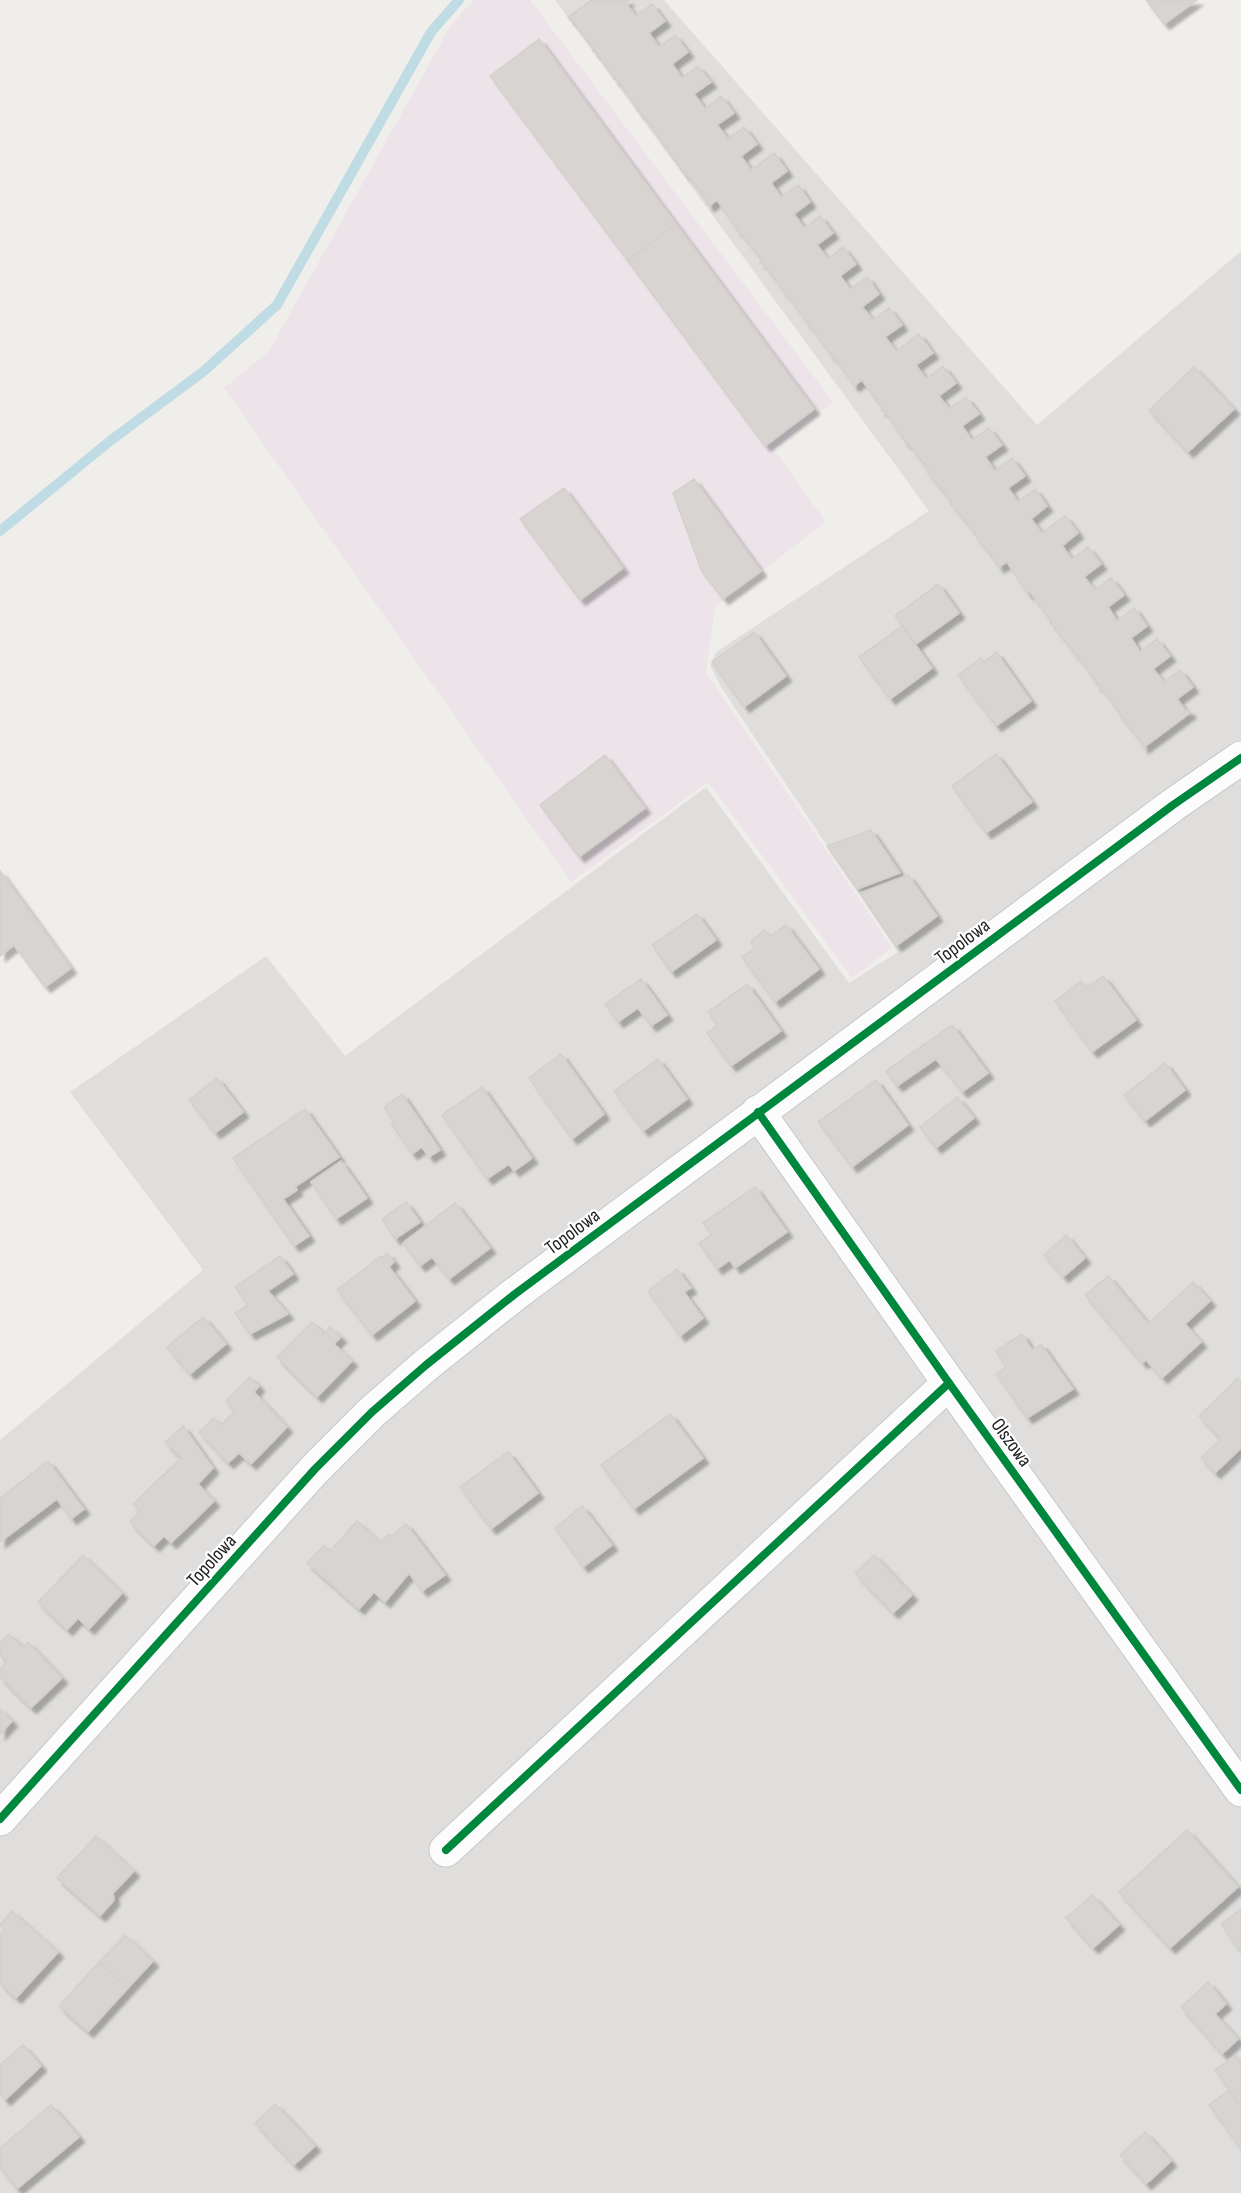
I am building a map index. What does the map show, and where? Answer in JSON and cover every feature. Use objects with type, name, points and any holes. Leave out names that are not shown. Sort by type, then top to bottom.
[{"type":"street","name":"Topolowa","points":[[0,1819],[315,1469],[372,1412],[426,1365],[515,1294],[758,1112],[1173,805],[1241,758]]},
{"type":"street","name":"Olszowa","points":[[758,1112],[1241,1790]]},
{"type":"street","points":[[446,1850],[949,1383]]},
{"type":"shaded area","points":[[474,0],[530,0],[833,402],[774,449],[826,522],[715,607],[706,672],[892,948],[852,978],[708,782],[571,882],[224,388],[269,351],[451,25]]},
{"type":"shaded area","points":[[555,0],[664,0],[1037,425],[1241,251],[1241,2193],[0,2193],[0,1440],[203,1270],[70,1092],[266,956],[345,1056],[706,787],[849,983],[898,952],[721,687],[710,665],[716,652],[929,511]]},
{"type":"building","points":[[592,0],[629,0],[625,2],[636,16],[652,4],[665,21],[649,33],[659,47],[675,35],[688,52],[672,64],[682,78],[698,66],[711,82],[694,94],[705,109],[721,96],[734,113],[717,125],[728,139],[744,127],[757,144],[741,156],[751,170],[774,153],[787,171],[771,183],[781,197],[798,185],[810,202],[794,214],[804,228],[820,216],[833,233],[817,245],[828,259],[843,247],[856,264],[840,276],[850,289],[867,277],[879,294],[862,307],[873,320],[889,308],[902,325],[885,337],[896,351],[919,334],[933,353],[916,365],[926,379],[943,366],[956,383],[939,396],[949,409],[966,397],[979,414],[962,426],[972,440],[989,428],[1002,445],[985,457],[995,471],[1012,458],[1025,476],[1008,488],[1018,502],[1035,489],[1047,506],[1031,519],[1042,533],[1065,516],[1078,533],[1062,546],[1072,559],[1088,547],[1101,564],[1084,577],[1095,590],[1111,578],[1124,595],[1108,607],[1117,621],[1134,608],[1147,626],[1131,638],[1140,652],[1157,639],[1170,656],[1153,669],[1164,682],[1180,670],[1193,687],[1177,699],[1190,713],[1143,748],[1143,744],[1099,685],[1096,685],[1097,683],[1030,592],[1028,594],[1007,562],[999,567],[996,564],[998,563],[950,503],[952,501],[927,472],[929,470],[906,443],[885,411],[881,410],[883,409],[862,380],[854,386],[851,383],[853,382],[830,355],[785,292],[762,262],[760,263],[761,259],[737,231],[717,200],[709,206],[707,204],[640,111],[637,110],[639,109],[614,79],[616,78],[593,51],[593,47],[570,20],[568,17]]},
{"type":"building","points":[[1146,0],[1197,0],[1164,24]]},
{"type":"building","points":[[539,39],[676,224],[628,261],[490,76]]},
{"type":"building","points":[[676,224],[814,409],[765,446],[628,261]]},
{"type":"building","points":[[1194,367],[1234,409],[1188,452],[1149,410]]},
{"type":"building","points":[[694,479],[761,571],[723,599],[702,572],[673,493]]},
{"type":"building","points":[[564,488],[623,568],[580,600],[520,519]]},
{"type":"building","points":[[938,584],[959,613],[916,644],[895,616]]},
{"type":"building","points":[[902,626],[932,668],[890,699],[859,657]]},
{"type":"building","points":[[754,632],[786,676],[744,707],[712,662]]},
{"type":"building","points":[[996,652],[1031,701],[996,726],[958,675],[981,658],[984,662]]},
{"type":"building","points":[[996,754],[1032,802],[986,833],[952,786]]},
{"type":"building","points":[[605,755],[645,808],[579,857],[540,805]]},
{"type":"building","points":[[871,830],[900,873],[857,889],[827,846]]},
{"type":"building","points":[[0,871],[71,968],[45,987],[14,945],[0,956]]},
{"type":"building","points":[[908,875],[937,916],[896,946],[860,893]]},
{"type":"building","points":[[697,914],[716,940],[671,972],[652,945]]},
{"type":"building","points":[[786,925],[819,969],[775,1002],[742,957],[755,948],[751,941],[765,930],[770,936]]},
{"type":"building","points":[[1103,976],[1136,1020],[1092,1052],[1055,1001],[1081,981],[1086,988]]},
{"type":"building","points":[[641,979],[667,1015],[651,1026],[638,1008],[618,1022],[605,1004]]},
{"type":"building","points":[[747,984],[781,1031],[731,1066],[707,1033],[718,1025],[708,1012]]},
{"type":"building","points":[[952,1025],[988,1073],[962,1092],[936,1059],[897,1086],[886,1071]]},
{"type":"building","points":[[561,1054],[604,1114],[572,1139],[529,1078]]},
{"type":"building","points":[[658,1059],[687,1099],[643,1131],[614,1091]]},
{"type":"building","points":[[1165,1063],[1185,1090],[1145,1121],[1124,1095]]},
{"type":"building","points":[[217,1078],[243,1112],[215,1133],[189,1100]]},
{"type":"building","points":[[876,1080],[908,1125],[852,1167],[818,1122]]},
{"type":"building","points":[[482,1087],[532,1158],[514,1171],[509,1164],[487,1179],[442,1115]]},
{"type":"building","points":[[402,1094],[440,1150],[429,1157],[422,1147],[412,1154],[391,1123],[394,1121],[384,1107]]},
{"type":"building","points":[[957,1097],[974,1118],[936,1148],[920,1127]]},
{"type":"building","points":[[305,1109],[339,1157],[295,1187],[297,1190],[283,1199],[309,1236],[294,1246],[233,1158]]},
{"type":"building","points":[[341,1161],[367,1198],[336,1219],[311,1182]]},
{"type":"building","points":[[755,1187],[787,1232],[735,1268],[730,1260],[717,1269],[699,1243],[712,1234],[703,1223]]},
{"type":"building","points":[[406,1202],[420,1222],[395,1239],[382,1219]]},
{"type":"building","points":[[455,1203],[490,1248],[449,1279],[432,1257],[420,1266],[403,1243]]},
{"type":"building","points":[[1066,1235],[1085,1258],[1063,1277],[1044,1255]]},
{"type":"building","points":[[387,1253],[394,1262],[389,1267],[415,1301],[372,1335],[337,1290]]},
{"type":"building","points":[[280,1256],[293,1274],[268,1291],[288,1314],[250,1334],[235,1313],[248,1305],[235,1287]]},
{"type":"building","points":[[677,1269],[691,1288],[684,1292],[703,1318],[680,1336],[648,1291]]},
{"type":"building","points":[[1108,1276],[1148,1324],[1193,1282],[1210,1301],[1185,1324],[1201,1342],[1162,1378],[1146,1360],[1142,1363],[1085,1295]]},
{"type":"building","points":[[203,1317],[226,1344],[190,1374],[167,1347]]},
{"type":"building","points":[[312,1322],[324,1334],[330,1327],[341,1337],[334,1344],[352,1361],[317,1397],[277,1357]]},
{"type":"building","points":[[1022,1334],[1032,1350],[1041,1344],[1073,1389],[1027,1418],[996,1374],[1006,1367],[996,1351]]},
{"type":"building","points":[[250,1377],[259,1386],[254,1392],[287,1427],[251,1464],[239,1453],[228,1463],[199,1432],[214,1418],[221,1425],[235,1411],[226,1401]]},
{"type":"building","points":[[1238,1378],[1241,1381],[1241,1448],[1215,1473],[1201,1458],[1221,1439],[1199,1416]]},
{"type":"building","points":[[670,1414],[703,1458],[634,1509],[601,1465]]},
{"type":"building","points":[[183,1426],[213,1468],[198,1484],[214,1501],[171,1543],[164,1536],[154,1546],[130,1522],[140,1511],[133,1504],[181,1458],[165,1442]]},
{"type":"building","points":[[508,1452],[538,1493],[491,1529],[460,1487]]},
{"type":"building","points":[[48,1461],[84,1509],[71,1519],[57,1499],[0,1542],[0,1498]]},
{"type":"building","points":[[582,1506],[612,1545],[583,1567],[555,1528]]},
{"type":"building","points":[[357,1521],[380,1542],[406,1524],[445,1575],[422,1591],[409,1573],[385,1602],[374,1592],[359,1609],[307,1563],[324,1545],[330,1551]]},
{"type":"building","points":[[83,1555],[122,1593],[89,1629],[78,1618],[67,1630],[38,1602]]},
{"type":"building","points":[[874,1555],[912,1595],[893,1613],[855,1573]]},
{"type":"building","points":[[9,1634],[23,1647],[28,1642],[62,1678],[31,1708],[0,1677],[0,1669],[7,1662],[0,1655],[0,1643]]},
{"type":"building","points":[[0,1709],[12,1721],[0,1734]]},
{"type":"building","points":[[1187,1830],[1238,1887],[1170,1948],[1119,1892]]},
{"type":"building","points":[[96,1836],[134,1871],[113,1893],[114,1900],[100,1916],[57,1878]]},
{"type":"building","points":[[1092,1895],[1119,1925],[1093,1948],[1066,1918]]},
{"type":"building","points":[[1241,1909],[1241,1953],[1221,1924]]},
{"type":"building","points":[[12,1911],[58,1952],[16,1998],[0,1983],[0,1934],[4,1929],[0,1925]]},
{"type":"building","points":[[125,1935],[153,1961],[128,1988],[99,1962]]},
{"type":"building","points":[[99,1962],[128,1988],[88,2032],[59,2006]]},
{"type":"building","points":[[1208,1982],[1226,2004],[1215,2014],[1238,2039],[1222,2054],[1181,2007]]},
{"type":"building","points":[[23,2045],[41,2066],[5,2100],[0,2094],[0,2065]]},
{"type":"building","points":[[1236,2055],[1241,2063],[1241,2107],[1215,2070]]},
{"type":"building","points":[[1229,2090],[1241,2107],[1241,2149],[1209,2105]]},
{"type":"building","points":[[275,2104],[315,2146],[294,2165],[255,2123]]},
{"type":"building","points":[[51,2105],[79,2137],[17,2189],[0,2168],[0,2148]]},
{"type":"building","points":[[1145,2132],[1171,2161],[1146,2184],[1120,2155]]},
{"type":"waterway","points":[[0,531],[110,441],[204,371],[277,305],[431,32],[459,0]]},
{"type":"cycle path","points":[[0,1819],[315,1469],[372,1412],[426,1365],[515,1294],[1173,805],[1241,758]]},
{"type":"cycle path","points":[[758,1112],[1241,1790]]},
{"type":"cycle path","points":[[446,1850],[949,1383]]}]
